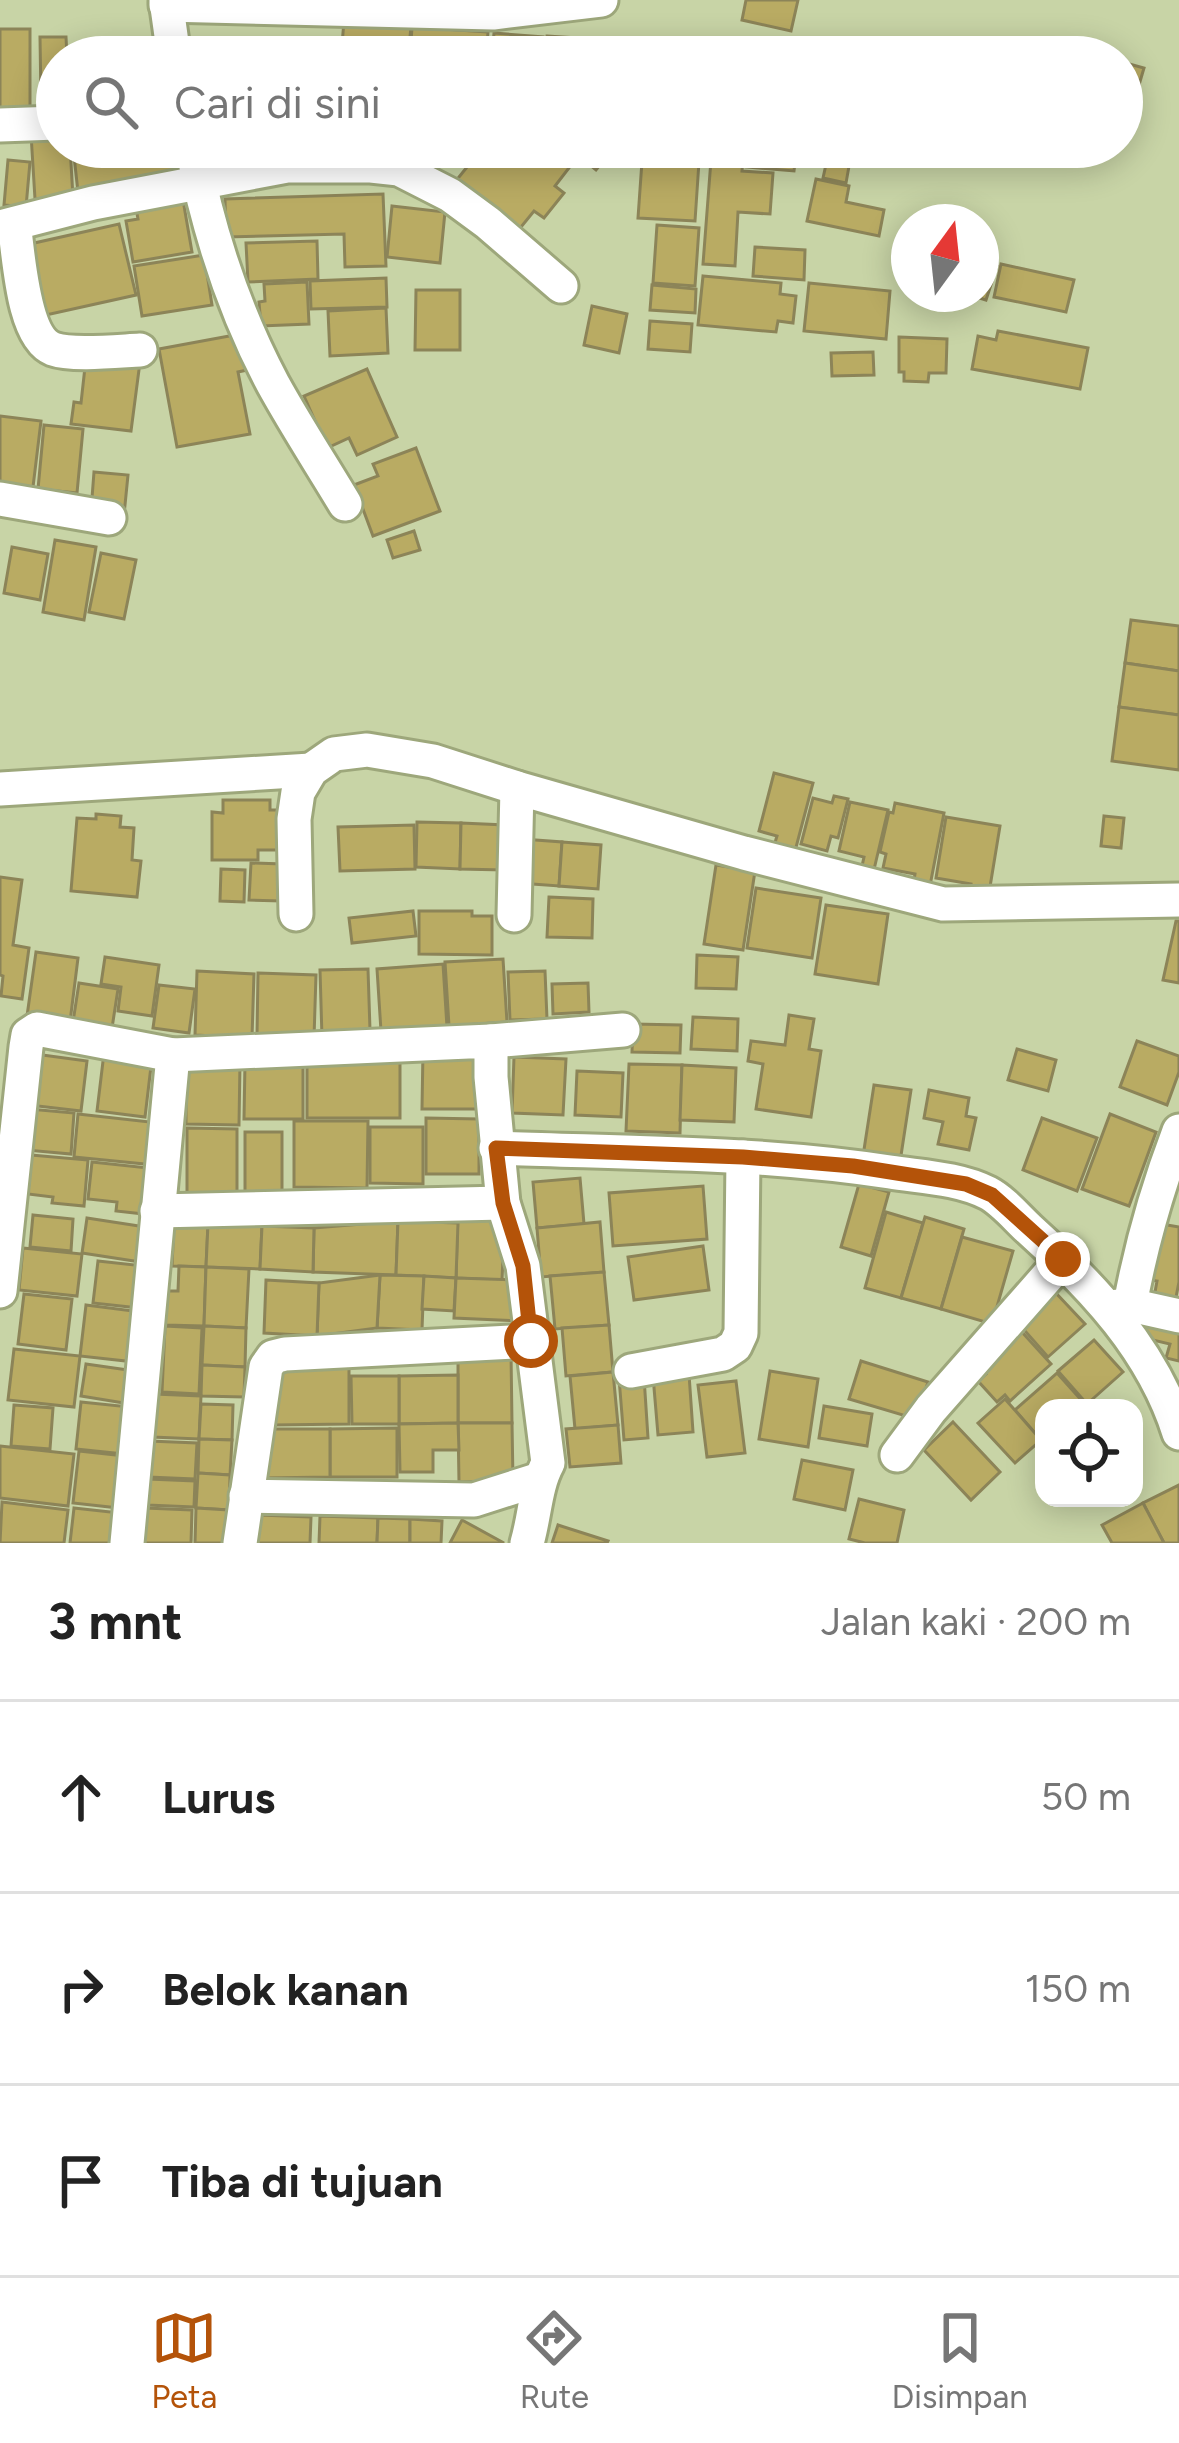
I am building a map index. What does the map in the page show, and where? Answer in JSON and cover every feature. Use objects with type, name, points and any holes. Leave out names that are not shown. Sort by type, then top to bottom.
[{"type":"street","points":[[171,36],[166,3],[494,14],[601,0]]},
{"type":"street","points":[[0,125],[36,124]]},
{"type":"street","points":[[196,168],[214,242],[240,311],[273,382],[345,503]]},
{"type":"street","points":[[140,350],[53,349],[41,340],[32,327],[7,226],[93,203],[276,168]]},
{"type":"street","points":[[390,168],[469,208],[561,286]]},
{"type":"street","points":[[0,499],[109,518]]},
{"type":"street","points":[[296,914],[298,792],[311,770],[334,754],[367,750],[434,760],[744,853],[943,904],[1179,900]]},
{"type":"street","points":[[0,789],[311,770]]},
{"type":"street","points":[[514,915],[517,788]]},
{"type":"street","points":[[0,1291],[28,1035],[37,1029],[172,1055],[490,1041],[622,1030]]},
{"type":"street","points":[[490,1041],[503,1203],[523,1266],[548,1463],[539,1479],[527,1543]]},
{"type":"street","points":[[127,1543],[172,1055]]},
{"type":"street","points":[[1119,1306],[1179,1131]]},
{"type":"street","points":[[496,1148],[743,1157],[853,1166],[966,1184],[992,1195],[1119,1306],[1166,1397],[1179,1433]]},
{"type":"street","points":[[631,1371],[724,1354],[735,1346],[741,1333],[743,1157]]},
{"type":"street","points":[[157,1211],[503,1203]]},
{"type":"street","points":[[897,1455],[932,1408],[1063,1259]]},
{"type":"street","points":[[1119,1306],[1179,1316]]},
{"type":"street","points":[[240,1543],[266,1366],[273,1357],[531,1341]]},
{"type":"street","points":[[246,1496],[474,1500],[539,1479]]},
{"type":"building","points":[[746,0],[798,0],[791,31],[742,20]]},
{"type":"building","points":[[344,21],[411,27],[410,36],[343,36]]},
{"type":"building","points":[[412,27],[488,32],[488,36],[411,36]]},
{"type":"building","points":[[0,29],[30,29],[30,111],[0,111]]},
{"type":"building","points":[[31,134],[36,134],[36,168],[71,168],[73,197],[35,199]]},
{"type":"building","points":[[8,160],[30,162],[26,207],[4,205]]},
{"type":"building","points":[[75,168],[178,168],[179,181],[78,192]]},
{"type":"building","points":[[466,168],[569,168],[555,186],[564,193],[544,218],[534,211],[517,232],[455,182]]},
{"type":"building","points":[[642,168],[699,168],[695,221],[638,218]]},
{"type":"building","points":[[710,168],[773,173],[770,214],[738,212],[735,266],[703,264]]},
{"type":"building","points":[[825,168],[849,168],[846,183],[823,178]]},
{"type":"building","points":[[816,179],[849,186],[846,202],[884,210],[879,236],[807,221]]},
{"type":"building","points":[[383,194],[386,266],[345,267],[344,234],[226,237],[225,199]]},
{"type":"building","points":[[183,200],[192,252],[133,262],[126,221],[138,219],[136,208]]},
{"type":"building","points":[[392,206],[445,212],[440,263],[387,257]]},
{"type":"building","points":[[119,224],[136,295],[46,315],[30,244]]},
{"type":"building","points":[[657,225],[699,228],[695,286],[653,283]]},
{"type":"building","points":[[317,241],[318,279],[248,282],[246,243]]},
{"type":"building","points":[[755,247],[805,250],[804,280],[753,276]]},
{"type":"building","points":[[204,255],[212,305],[142,316],[134,266]]},
{"type":"building","points":[[1001,264],[1074,280],[1066,312],[999,298]]},
{"type":"building","points":[[703,276],[781,283],[780,294],[796,296],[793,323],[778,321],[776,332],[698,325]]},
{"type":"building","points":[[386,278],[387,307],[311,309],[310,281]]},
{"type":"building","points":[[307,282],[309,324],[261,326],[259,302],[265,301],[264,284]]},
{"type":"building","points":[[809,283],[890,291],[886,339],[804,331]]},
{"type":"building","points":[[652,285],[696,289],[695,313],[650,310]]},
{"type":"building","points":[[416,290],[460,290],[460,350],[415,350]]},
{"type":"building","points":[[592,306],[627,314],[619,353],[584,345]]},
{"type":"building","points":[[386,308],[388,353],[330,356],[328,311]]},
{"type":"building","points":[[650,321],[692,324],[690,352],[648,349]]},
{"type":"building","points":[[998,331],[1088,348],[1080,389],[972,369],[978,336],[996,340]]},
{"type":"building","points":[[240,334],[247,370],[238,372],[250,434],[177,447],[159,349]]},
{"type":"building","points":[[899,337],[947,339],[946,373],[929,373],[928,382],[904,381],[904,372],[899,372]]},
{"type":"building","points":[[873,352],[874,375],[832,376],[831,353]]},
{"type":"building","points":[[102,358],[140,362],[131,431],[71,424],[74,402],[81,403],[85,367],[101,369]]},
{"type":"building","points":[[367,369],[397,437],[357,455],[349,438],[327,448],[304,396]]},
{"type":"building","points":[[0,416],[41,421],[33,487],[0,482]]},
{"type":"building","points":[[44,425],[83,429],[77,493],[38,489]]},
{"type":"building","points":[[416,448],[440,511],[373,536],[354,485],[378,476],[373,464]]},
{"type":"building","points":[[94,472],[128,475],[124,515],[91,511]]},
{"type":"building","points":[[414,531],[420,550],[393,558],[387,540]]},
{"type":"building","points":[[55,540],[96,547],[84,620],[43,612]]},
{"type":"building","points":[[12,547],[48,554],[40,600],[4,593]]},
{"type":"building","points":[[101,553],[136,560],[124,619],[89,612]]},
{"type":"building","points":[[1131,620],[1179,626],[1179,671],[1125,663]]},
{"type":"building","points":[[1125,663],[1179,671],[1179,715],[1119,707]]},
{"type":"building","points":[[1119,707],[1179,715],[1179,770],[1112,761]]},
{"type":"building","points":[[774,773],[813,783],[794,855],[773,849],[777,836],[759,831]]},
{"type":"building","points":[[834,796],[848,799],[838,838],[831,836],[827,851],[801,844],[813,798],[832,803]]},
{"type":"building","points":[[223,800],[270,800],[270,810],[288,810],[288,850],[258,850],[258,860],[212,860],[212,812],[223,813]]},
{"type":"building","points":[[850,802],[888,810],[872,878],[860,875],[864,857],[839,851]]},
{"type":"building","points":[[895,803],[944,813],[928,896],[912,893],[915,874],[883,868],[886,854],[880,852]]},
{"type":"building","points":[[96,814],[121,816],[120,827],[134,828],[132,860],[141,861],[137,897],[71,891],[77,818],[96,819]]},
{"type":"building","points":[[1104,816],[1124,818],[1121,848],[1101,846]]},
{"type":"building","points":[[946,817],[1000,826],[988,899],[969,897],[971,884],[936,878]]},
{"type":"building","points":[[417,822],[461,823],[460,869],[416,867]]},
{"type":"building","points":[[461,823],[505,825],[504,870],[460,869]]},
{"type":"building","points":[[414,825],[415,869],[340,871],[338,827]]},
{"type":"building","points":[[522,839],[562,842],[559,886],[519,883]]},
{"type":"building","points":[[562,842],[601,845],[598,889],[559,886]]},
{"type":"building","points":[[251,863],[283,864],[281,901],[249,900]]},
{"type":"building","points":[[716,865],[755,871],[743,950],[704,944]]},
{"type":"building","points":[[221,869],[245,870],[244,902],[220,901]]},
{"type":"building","points":[[0,877],[22,880],[13,945],[29,948],[22,999],[1,996]]},
{"type":"building","points":[[756,888],[821,898],[812,958],[747,948]]},
{"type":"building","points":[[549,897],[593,899],[592,938],[547,937]]},
{"type":"building","points":[[826,905],[888,914],[878,984],[815,974]]},
{"type":"building","points":[[413,911],[416,936],[352,943],[349,918]]},
{"type":"building","points":[[419,911],[472,911],[472,916],[492,916],[492,955],[419,954]]},
{"type":"building","points":[[1179,921],[1179,983],[1163,980]]},
{"type":"building","points":[[36,952],[78,958],[70,1022],[27,1016]]},
{"type":"building","points":[[697,955],[738,957],[736,989],[696,988]]},
{"type":"building","points":[[105,957],[159,965],[152,1016],[118,1011],[121,987],[101,984]]},
{"type":"building","points":[[503,959],[507,1022],[449,1026],[445,962]]},
{"type":"building","points":[[443,964],[447,1027],[381,1031],[377,969]]},
{"type":"building","points":[[368,969],[370,1030],[356,1030],[356,1037],[322,1038],[320,970]]},
{"type":"building","points":[[197,971],[254,974],[252,1038],[195,1035]]},
{"type":"building","points":[[545,971],[547,1019],[510,1020],[508,972]]},
{"type":"building","points":[[258,973],[316,975],[314,1038],[257,1036]]},
{"type":"building","points":[[79,983],[118,989],[112,1028],[73,1022]]},
{"type":"building","points":[[588,983],[589,1012],[553,1014],[552,984]]},
{"type":"building","points":[[159,985],[195,989],[189,1033],[153,1028]]},
{"type":"building","points":[[789,1015],[814,1019],[809,1049],[821,1051],[811,1117],[756,1109],[763,1064],[748,1061],[751,1041],[785,1045]]},
{"type":"building","points":[[693,1017],[738,1019],[737,1051],[691,1049]]},
{"type":"building","points":[[633,1024],[681,1025],[680,1053],[632,1052]]},
{"type":"building","points":[[1137,1041],[1179,1056],[1179,1072],[1167,1105],[1120,1087]]},
{"type":"building","points":[[1017,1049],[1056,1060],[1048,1091],[1008,1080]]},
{"type":"building","points":[[423,1050],[488,1050],[487,1109],[422,1109]]},
{"type":"building","points":[[104,1053],[152,1058],[145,1117],[97,1111]]},
{"type":"building","points":[[35,1054],[87,1061],[81,1111],[29,1105]]},
{"type":"building","points":[[307,1055],[400,1056],[400,1118],[307,1118]]},
{"type":"building","points":[[514,1057],[566,1059],[563,1115],[512,1113]]},
{"type":"building","points":[[186,1062],[240,1063],[239,1125],[186,1124]]},
{"type":"building","points":[[245,1062],[303,1063],[303,1119],[244,1119]]},
{"type":"building","points":[[629,1064],[682,1065],[680,1133],[626,1131]]},
{"type":"building","points":[[682,1065],[736,1068],[734,1122],[680,1120]]},
{"type":"building","points":[[577,1071],[623,1073],[621,1117],[575,1115]]},
{"type":"building","points":[[874,1085],[911,1090],[900,1162],[863,1156]]},
{"type":"building","points":[[929,1090],[969,1098],[966,1116],[976,1118],[969,1150],[938,1144],[943,1122],[924,1118]]},
{"type":"building","points":[[29,1109],[74,1113],[71,1154],[26,1150]]},
{"type":"building","points":[[78,1114],[159,1123],[155,1165],[74,1157]]},
{"type":"building","points":[[1110,1114],[1156,1132],[1129,1206],[1082,1189]]},
{"type":"building","points":[[426,1118],[479,1119],[479,1174],[426,1174]]},
{"type":"building","points":[[1042,1118],[1097,1138],[1077,1191],[1023,1170]]},
{"type":"building","points":[[294,1121],[368,1121],[367,1188],[294,1187]]},
{"type":"building","points":[[370,1127],[423,1127],[423,1184],[370,1183]]},
{"type":"building","points":[[187,1128],[237,1129],[237,1194],[187,1194]]},
{"type":"building","points":[[245,1132],[282,1132],[282,1194],[245,1194]]},
{"type":"building","points":[[31,1155],[88,1160],[84,1206],[52,1203],[53,1197],[28,1194]]},
{"type":"building","points":[[92,1162],[158,1169],[153,1215],[116,1211],[117,1202],[88,1199]]},
{"type":"building","points":[[580,1178],[584,1224],[537,1228],[533,1182]]},
{"type":"building","points":[[859,1184],[889,1192],[871,1256],[841,1247]]},
{"type":"building","points":[[703,1186],[707,1239],[613,1246],[609,1193]]},
{"type":"building","points":[[458,1211],[505,1213],[502,1280],[456,1278]]},
{"type":"building","points":[[886,1212],[923,1223],[901,1298],[865,1288]]},
{"type":"building","points":[[33,1215],[73,1219],[71,1251],[30,1247]]},
{"type":"building","points":[[925,1217],[964,1229],[941,1309],[901,1298]]},
{"type":"building","points":[[87,1218],[152,1228],[147,1263],[82,1253]]},
{"type":"building","points":[[398,1221],[396,1275],[313,1272],[314,1228]]},
{"type":"building","points":[[398,1221],[458,1223],[456,1278],[396,1275]]},
{"type":"building","points":[[174,1222],[208,1224],[206,1267],[172,1266]]},
{"type":"building","points":[[600,1222],[604,1272],[541,1277],[537,1228]]},
{"type":"building","points":[[1150,1222],[1179,1227],[1174,1307],[1153,1303],[1157,1281],[1149,1280]]},
{"type":"building","points":[[208,1224],[262,1226],[260,1269],[206,1267]]},
{"type":"building","points":[[262,1226],[314,1228],[313,1272],[260,1269]]},
{"type":"building","points":[[962,1237],[1013,1251],[992,1324],[941,1309]]},
{"type":"building","points":[[703,1246],[709,1290],[634,1300],[628,1257]]},
{"type":"building","points":[[23,1248],[82,1254],[77,1296],[19,1290]]},
{"type":"building","points":[[98,1261],[144,1266],[139,1308],[93,1303]]},
{"type":"building","points":[[179,1266],[206,1267],[204,1326],[165,1325],[167,1291],[178,1291]]},
{"type":"building","points":[[206,1267],[249,1269],[246,1328],[204,1326]]},
{"type":"building","points":[[604,1272],[609,1325],[555,1329],[550,1276]]},
{"type":"building","points":[[380,1275],[424,1276],[422,1330],[377,1328]]},
{"type":"building","points":[[380,1275],[377,1328],[317,1336],[319,1283]]},
{"type":"building","points":[[424,1276],[456,1278],[454,1311],[422,1309]]},
{"type":"building","points":[[456,1278],[522,1280],[521,1321],[454,1318]]},
{"type":"building","points":[[266,1280],[319,1283],[317,1336],[264,1333]]},
{"type":"building","points":[[1054,1291],[1085,1324],[1048,1357],[1018,1323]]},
{"type":"building","points":[[24,1294],[72,1299],[66,1350],[18,1344]]},
{"type":"building","points":[[86,1305],[141,1312],[135,1362],[80,1356]]},
{"type":"building","points":[[1144,1323],[1179,1331],[1179,1361],[1166,1358],[1170,1344],[1140,1337]]},
{"type":"building","points":[[609,1325],[613,1372],[566,1376],[562,1328]]},
{"type":"building","points":[[165,1326],[202,1328],[199,1394],[162,1392]]},
{"type":"building","points":[[204,1326],[246,1328],[245,1367],[202,1365]]},
{"type":"building","points":[[1021,1331],[1051,1364],[1010,1401],[1005,1395],[997,1402],[978,1381],[986,1374],[980,1367]]},
{"type":"building","points":[[1094,1340],[1123,1372],[1093,1399],[1083,1399],[1058,1371]]},
{"type":"building","points":[[14,1349],[80,1356],[74,1407],[8,1400]]},
{"type":"building","points":[[458,1353],[511,1353],[512,1423],[458,1423]]},
{"type":"building","points":[[861,1361],[928,1382],[916,1419],[849,1399]]},
{"type":"building","points":[[86,1364],[135,1371],[130,1404],[81,1396]]},
{"type":"building","points":[[202,1365],[245,1367],[244,1397],[201,1396]]},
{"type":"building","points":[[349,1365],[349,1424],[273,1425],[273,1366]]},
{"type":"building","points":[[770,1371],[818,1379],[808,1447],[759,1439]]},
{"type":"building","points":[[613,1372],[618,1425],[575,1429],[570,1376]]},
{"type":"building","points":[[1057,1373],[1080,1399],[1035,1399],[1035,1433],[1015,1410]]},
{"type":"building","points":[[689,1374],[693,1432],[658,1435],[653,1376]]},
{"type":"building","points":[[458,1375],[458,1423],[399,1424],[399,1376]]},
{"type":"building","points":[[351,1376],[399,1376],[399,1424],[352,1424]]},
{"type":"building","points":[[644,1377],[648,1438],[624,1440],[619,1378]]},
{"type":"building","points":[[736,1381],[745,1453],[707,1457],[698,1385]]},
{"type":"building","points":[[154,1394],[201,1396],[199,1439],[152,1437]]},
{"type":"building","points":[[1005,1399],[1035,1433],[1035,1445],[1015,1463],[978,1423]]},
{"type":"building","points":[[81,1402],[130,1407],[124,1454],[76,1449]]},
{"type":"building","points":[[201,1404],[233,1405],[232,1440],[199,1439]]},
{"type":"building","points":[[14,1405],[53,1408],[50,1449],[11,1446]]},
{"type":"building","points":[[824,1406],[872,1414],[867,1446],[819,1438]]},
{"type":"building","points":[[953,1422],[1000,1472],[971,1500],[924,1450]]},
{"type":"building","points":[[458,1423],[512,1423],[513,1481],[459,1482]]},
{"type":"building","points":[[458,1423],[459,1450],[433,1450],[433,1472],[400,1472],[399,1424]]},
{"type":"building","points":[[618,1425],[621,1463],[570,1467],[566,1429]]},
{"type":"building","points":[[397,1428],[397,1477],[330,1477],[330,1429]]},
{"type":"building","points":[[262,1429],[330,1429],[330,1477],[263,1478]]},
{"type":"building","points":[[199,1439],[232,1440],[230,1475],[198,1473]]},
{"type":"building","points":[[149,1441],[197,1443],[195,1479],[148,1477]]},
{"type":"building","points":[[0,1446],[74,1454],[68,1506],[0,1498]]},
{"type":"building","points":[[79,1451],[134,1457],[128,1509],[73,1503]]},
{"type":"building","points":[[802,1460],[853,1470],[845,1510],[794,1499]]},
{"type":"building","points":[[198,1473],[230,1475],[229,1510],[196,1508]]},
{"type":"building","points":[[148,1479],[195,1481],[194,1507],[147,1505]]},
{"type":"building","points":[[1179,1485],[1179,1543],[1164,1543],[1143,1503]]},
{"type":"building","points":[[859,1499],[904,1510],[897,1543],[849,1539]]},
{"type":"building","points":[[2,1502],[68,1510],[64,1543],[0,1543]]},
{"type":"building","points":[[1143,1503],[1164,1543],[1112,1543],[1102,1525]]},
{"type":"building","points":[[74,1508],[129,1514],[125,1543],[70,1543]]},
{"type":"building","points":[[145,1508],[192,1510],[191,1543],[143,1543]]},
{"type":"building","points":[[196,1508],[229,1510],[227,1543],[195,1543]]},
{"type":"building","points":[[259,1515],[311,1517],[310,1543],[258,1543]]},
{"type":"building","points":[[320,1516],[378,1518],[377,1543],[319,1543]]},
{"type":"building","points":[[378,1518],[410,1519],[410,1543],[377,1543]]},
{"type":"building","points":[[410,1519],[442,1521],[441,1543],[410,1543]]},
{"type":"building","points":[[462,1520],[504,1543],[450,1543]]},
{"type":"building","points":[[558,1525],[608,1541],[552,1543]]},
{"type":"route","points":[[531,1341],[523,1266],[503,1203],[496,1148],[743,1157],[853,1166],[966,1184],[992,1195],[1063,1259]]}]
